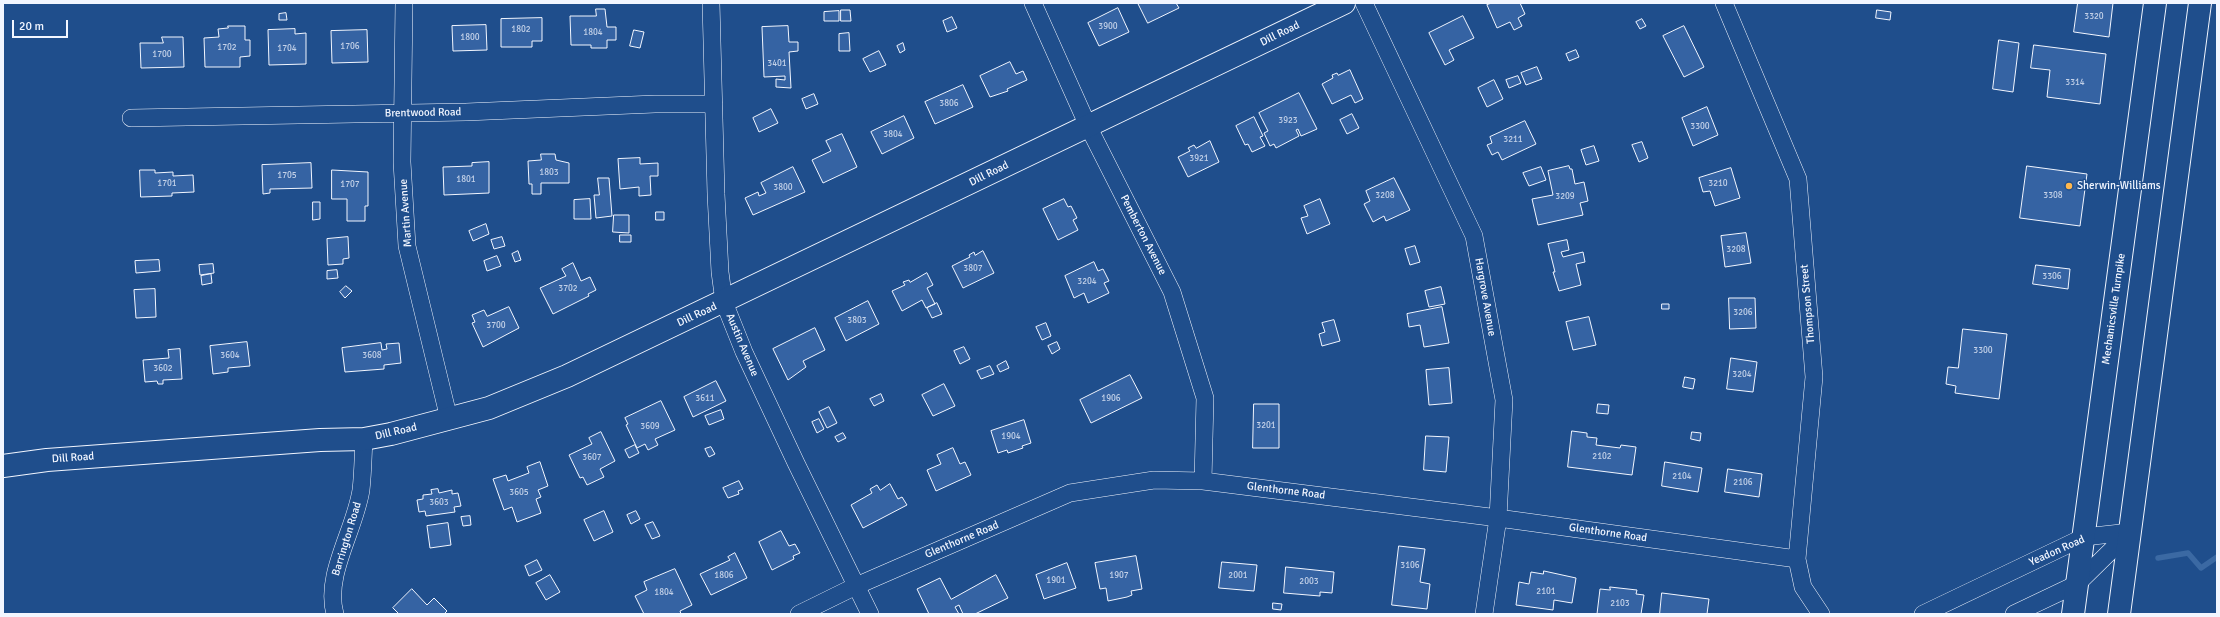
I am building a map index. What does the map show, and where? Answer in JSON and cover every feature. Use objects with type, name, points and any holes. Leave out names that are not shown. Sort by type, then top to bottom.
[{"type":"main road","name":"Dill Road","points":[[3,466],[47,460],[364,438],[449,419],[489,408],[568,376],[1344,3]]},
{"type":"main road","name":"Mechanicsville Turnpike","points":[[2073,614],[2155,3]]},
{"type":"main road","points":[[2119,614],[2200,3]]},
{"type":"street","name":"Martin Avenue","points":[[404,3],[402,162],[407,246],[449,419]]},
{"type":"street","name":"Austin Avenue","points":[[712,3],[720,272],[724,302],[750,366],[870,614]]},
{"type":"street","name":"Pemberton Avenue","points":[[1033,3],[1088,126],[1172,292],[1205,398],[1203,481]]},
{"type":"street","name":"Hargrove Avenue","points":[[1364,3],[1474,236],[1504,400],[1498,518],[1484,614]]},
{"type":"street","name":"Thompson Street","points":[[1724,3],[1798,179],[1814,377],[1797,559],[1803,587],[1821,614]]},
{"type":"street","name":"Brentwood Road","points":[[131,118],[403,113],[714,104]]},
{"type":"street","name":"Barrington Road","points":[[335,614],[332,602],[332,590],[353,525],[361,491],[364,438]]},
{"type":"street","name":"Glenthorne Road","points":[[799,614],[856,586],[1070,493],[1154,480],[1203,481],[1498,518],[1797,559]]},
{"type":"street","name":"Yeadon Road","points":[[1923,614],[2084,537],[2130,532]]},
{"type":"street","points":[[2014,614],[2077,584],[2130,532]]},
{"type":"building","points":[[1138,3],[1176,3],[1179,8],[1148,23]]},
{"type":"building","points":[[1492,3],[1520,3],[1525,14],[1518,18],[1522,26],[1514,30],[1510,22],[1497,28],[1487,5]]},
{"type":"building","points":[[2078,3],[2113,3],[2109,37],[2074,32]]},
{"type":"building","points":[[1118,8],[1129,32],[1099,46],[1088,23]]},
{"type":"building","points":[[596,9],[605,9],[607,27],[616,27],[616,40],[607,40],[607,48],[591,48],[591,45],[571,45],[570,16],[596,16]]},
{"type":"building","points":[[841,10],[850,10],[851,21],[841,21]]},
{"type":"building","points":[[1877,10],[1891,12],[1890,20],[1876,18]]},
{"type":"building","points":[[839,11],[839,21],[824,21],[824,12]]},
{"type":"building","points":[[286,13],[287,20],[279,20],[279,14]]},
{"type":"building","points":[[1463,16],[1474,38],[1449,50],[1454,60],[1445,65],[1429,33]]},
{"type":"building","points":[[952,17],[957,28],[947,32],[943,21]]},
{"type":"building","points":[[542,18],[542,41],[532,41],[532,47],[501,47],[501,19]]},
{"type":"building","points":[[1642,19],[1646,26],[1640,29],[1636,22]]},
{"type":"building","points":[[486,25],[487,50],[453,51],[452,26]]},
{"type":"building","points":[[228,26],[245,26],[245,40],[250,40],[250,56],[240,57],[240,67],[205,67],[204,38],[219,37],[218,29],[228,28]]},
{"type":"building","points":[[788,26],[789,42],[798,42],[798,51],[789,52],[791,88],[776,87],[776,79],[785,80],[785,76],[764,77],[762,27]]},
{"type":"building","points":[[1684,26],[1704,67],[1684,77],[1663,36]]},
{"type":"building","points":[[295,29],[295,34],[306,33],[306,64],[269,65],[268,30]]},
{"type":"building","points":[[367,30],[368,62],[332,63],[331,31]]},
{"type":"building","points":[[634,30],[644,32],[640,48],[630,46]]},
{"type":"building","points":[[849,33],[850,51],[839,51],[839,34]]},
{"type":"building","points":[[162,37],[183,37],[184,67],[141,68],[140,43],[163,43]]},
{"type":"building","points":[[1999,40],[2019,43],[2013,92],[1993,89]]},
{"type":"building","points":[[903,43],[905,50],[900,53],[897,46]]},
{"type":"building","points":[[2034,45],[2106,54],[2100,104],[2047,97],[2050,70],[2031,68]]},
{"type":"building","points":[[1576,50],[1579,57],[1569,61],[1566,54]]},
{"type":"building","points":[[879,51],[886,65],[870,72],[863,59]]},
{"type":"building","points":[[1010,62],[1016,74],[1023,71],[1027,80],[1007,89],[1008,91],[990,97],[980,76]]},
{"type":"building","points":[[1537,67],[1542,79],[1526,85],[1521,73]]},
{"type":"building","points":[[1350,70],[1363,99],[1355,103],[1351,95],[1332,104],[1322,84],[1333,78],[1332,75],[1337,73],[1338,75]]},
{"type":"building","points":[[1518,76],[1521,83],[1509,88],[1506,80]]},
{"type":"building","points":[[1494,80],[1503,99],[1487,107],[1478,88]]},
{"type":"building","points":[[963,85],[973,107],[935,124],[925,102]]},
{"type":"building","points":[[1299,93],[1317,129],[1301,136],[1298,129],[1296,130],[1299,136],[1276,148],[1274,144],[1270,146],[1264,133],[1268,131],[1259,113]]},
{"type":"building","points":[[814,94],[818,104],[806,109],[802,99]]},
{"type":"building","points":[[1707,107],[1718,135],[1693,146],[1682,118]]},
{"type":"building","points":[[771,109],[778,123],[759,132],[753,118]]},
{"type":"building","points":[[1352,114],[1359,128],[1347,134],[1340,120]]},
{"type":"building","points":[[904,116],[914,138],[882,154],[871,132]]},
{"type":"building","points":[[1254,117],[1263,136],[1260,137],[1265,146],[1252,152],[1248,144],[1245,145],[1236,126]]},
{"type":"building","points":[[1525,121],[1536,144],[1502,160],[1498,152],[1492,155],[1487,145],[1492,143],[1490,137]]},
{"type":"building","points":[[842,134],[857,167],[823,183],[812,160],[831,151],[826,141]]},
{"type":"building","points":[[1210,141],[1219,162],[1188,177],[1178,157],[1190,151],[1188,148],[1194,145],[1196,148]]},
{"type":"building","points":[[1642,142],[1648,158],[1639,162],[1632,145]]},
{"type":"building","points":[[1594,146],[1599,161],[1586,165],[1581,150]]},
{"type":"building","points":[[541,154],[555,154],[556,160],[569,163],[569,183],[541,183],[541,194],[532,194],[532,184],[529,184],[528,161],[541,160]]},
{"type":"building","points":[[640,158],[640,164],[658,163],[658,176],[650,176],[651,195],[639,196],[639,187],[620,189],[618,159]]},
{"type":"building","points":[[489,162],[489,193],[444,195],[443,167],[472,166],[472,163]]},
{"type":"building","points":[[311,163],[312,188],[270,189],[270,193],[263,194],[262,165]]},
{"type":"building","points":[[1569,166],[1570,169],[1572,169],[1575,184],[1584,182],[1588,201],[1580,203],[1583,215],[1538,225],[1532,199],[1553,195],[1548,171]]},
{"type":"building","points":[[2027,166],[2087,174],[2080,226],[2020,218]]},
{"type":"building","points":[[793,167],[805,192],[753,215],[745,198],[758,192],[759,196],[766,193],[761,183]]},
{"type":"building","points":[[1541,167],[1546,180],[1529,186],[1523,173]]},
{"type":"building","points":[[1731,168],[1740,198],[1715,206],[1710,191],[1703,192],[1699,178]]},
{"type":"building","points":[[140,170],[155,170],[155,173],[173,172],[173,176],[193,175],[194,192],[172,193],[172,196],[141,197]]},
{"type":"building","points":[[332,170],[368,172],[368,206],[365,206],[365,221],[347,221],[347,199],[332,199]]},
{"type":"building","points":[[598,178],[609,178],[612,216],[596,218],[594,195],[599,195]]},
{"type":"building","points":[[1394,178],[1410,210],[1386,221],[1384,216],[1373,222],[1364,204],[1370,201],[1366,191]]},
{"type":"building","points":[[590,199],[591,219],[574,219],[574,200]]},
{"type":"building","points":[[1064,199],[1068,207],[1071,206],[1077,218],[1073,220],[1078,230],[1058,240],[1043,209]]},
{"type":"building","points":[[1320,199],[1330,224],[1307,234],[1301,218],[1308,216],[1304,206]]},
{"type":"building","points":[[313,202],[320,202],[320,219],[313,220]]},
{"type":"building","points":[[656,212],[664,212],[664,220],[656,220]]},
{"type":"building","points":[[614,215],[629,215],[629,233],[613,232]]},
{"type":"building","points":[[486,224],[489,234],[473,241],[469,231]]},
{"type":"building","points":[[1746,233],[1751,263],[1725,267],[1721,236]]},
{"type":"building","points":[[620,235],[631,235],[631,242],[620,242]]},
{"type":"building","points":[[348,237],[349,258],[343,259],[343,264],[328,265],[327,239]]},
{"type":"building","points":[[502,237],[505,246],[494,249],[491,240]]},
{"type":"building","points":[[1567,240],[1569,250],[1561,252],[1563,257],[1583,252],[1585,262],[1576,264],[1581,285],[1559,291],[1553,272],[1555,272],[1548,244]]},
{"type":"building","points":[[1415,246],[1420,262],[1410,265],[1405,249]]},
{"type":"building","points":[[518,251],[521,260],[515,262],[512,254]]},
{"type":"building","points":[[983,251],[994,273],[963,288],[952,266],[970,257],[969,255],[974,252],[975,255]]},
{"type":"building","points":[[497,256],[501,266],[487,271],[484,261]]},
{"type":"building","points":[[159,260],[160,271],[136,273],[135,261]]},
{"type":"building","points":[[1094,262],[1098,271],[1103,269],[1109,281],[1104,283],[1109,293],[1088,303],[1084,293],[1074,298],[1065,276]]},
{"type":"building","points":[[573,263],[581,281],[590,277],[596,290],[588,294],[589,296],[553,314],[540,288],[566,276],[562,269]]},
{"type":"building","points":[[213,264],[214,273],[200,275],[199,265]]},
{"type":"building","points":[[2036,265],[2070,269],[2068,289],[2033,284]]},
{"type":"building","points":[[337,270],[338,278],[327,279],[327,271]]},
{"type":"building","points":[[927,273],[933,285],[927,288],[935,304],[926,308],[922,300],[902,311],[892,291],[905,285],[903,282],[909,280],[910,282]]},
{"type":"building","points":[[211,274],[212,283],[202,285],[201,276]]},
{"type":"building","points":[[346,286],[352,291],[345,298],[340,292]]},
{"type":"building","points":[[1441,287],[1445,304],[1429,307],[1425,291]]},
{"type":"building","points":[[155,289],[156,317],[136,318],[134,290]]},
{"type":"building","points":[[1729,298],[1755,298],[1756,328],[1730,329]]},
{"type":"building","points":[[868,301],[879,324],[846,341],[835,318]]},
{"type":"building","points":[[937,303],[942,314],[932,318],[927,308]]},
{"type":"building","points":[[1662,304],[1669,304],[1669,309],[1662,309]]},
{"type":"building","points":[[509,307],[519,328],[483,347],[472,323],[475,322],[472,315],[484,310],[487,316]]},
{"type":"building","points":[[1442,307],[1449,343],[1424,347],[1420,325],[1409,327],[1407,314]]},
{"type":"building","points":[[1589,317],[1596,345],[1573,350],[1566,322]]},
{"type":"building","points":[[1334,320],[1340,341],[1322,346],[1319,334],[1325,332],[1322,323]]},
{"type":"building","points":[[1046,323],[1051,336],[1042,340],[1036,327]]},
{"type":"building","points":[[815,328],[825,350],[803,361],[806,367],[788,380],[773,349]]},
{"type":"building","points":[[1963,329],[2007,334],[1999,399],[1955,393],[1956,386],[1946,384],[1948,367],[1958,368]]},
{"type":"building","points":[[247,342],[250,366],[228,368],[228,372],[213,374],[210,346]]},
{"type":"building","points":[[1057,342],[1060,349],[1052,354],[1048,346]]},
{"type":"building","points":[[381,343],[382,350],[387,349],[386,344],[399,343],[401,363],[384,365],[384,369],[345,372],[342,348]]},
{"type":"building","points":[[964,347],[970,359],[960,364],[954,351]]},
{"type":"building","points":[[180,349],[182,379],[163,380],[163,384],[158,384],[157,381],[145,382],[143,360],[169,358],[168,350]]},
{"type":"building","points":[[1731,358],[1757,362],[1753,392],[1727,389]]},
{"type":"building","points":[[1006,361],[1009,368],[1000,372],[997,366]]},
{"type":"building","points":[[990,366],[994,374],[981,379],[977,371]]},
{"type":"building","points":[[1449,368],[1452,403],[1429,405],[1426,370]]},
{"type":"building","points":[[1130,375],[1142,398],[1091,423],[1080,400]]},
{"type":"building","points":[[1685,377],[1695,379],[1693,389],[1683,387]]},
{"type":"building","points":[[716,381],[726,401],[693,417],[684,397]]},
{"type":"building","points":[[944,384],[955,406],[933,416],[922,395]]},
{"type":"building","points":[[881,394],[884,401],[874,406],[870,399]]},
{"type":"building","points":[[661,401],[675,430],[655,439],[658,445],[648,450],[645,444],[637,448],[626,425],[628,424],[625,418]]},
{"type":"building","points":[[1254,404],[1279,404],[1279,448],[1253,448]]},
{"type":"building","points":[[1598,404],[1609,405],[1608,414],[1597,413]]},
{"type":"building","points":[[829,407],[837,423],[827,428],[819,412]]},
{"type":"building","points":[[721,410],[724,419],[709,425],[705,416]]},
{"type":"building","points":[[819,419],[824,429],[817,433],[812,422]]},
{"type":"building","points":[[1024,420],[1031,443],[1022,446],[1023,448],[1008,453],[1007,450],[998,453],[991,431]]},
{"type":"building","points":[[1572,431],[1587,433],[1587,437],[1597,438],[1596,445],[1620,448],[1621,445],[1636,447],[1632,475],[1568,467]]},
{"type":"building","points":[[601,432],[615,461],[600,469],[604,477],[587,485],[583,477],[580,478],[569,455],[592,444],[589,438]]},
{"type":"building","points":[[1692,432],[1701,433],[1700,441],[1691,439]]},
{"type":"building","points":[[843,433],[846,438],[838,442],[835,437]]},
{"type":"building","points":[[1426,436],[1449,437],[1446,472],[1424,470]]},
{"type":"building","points":[[635,445],[639,453],[629,458],[625,450]]},
{"type":"building","points":[[711,447],[715,454],[709,457],[705,449]]},
{"type":"building","points":[[953,448],[960,464],[965,462],[971,475],[936,491],[927,470],[941,464],[937,455]]},
{"type":"building","points":[[540,462],[548,486],[538,490],[541,497],[536,499],[541,513],[517,522],[512,507],[504,510],[493,479],[506,475],[508,481],[529,473],[527,467]]},
{"type":"building","points":[[1665,462],[1702,468],[1698,492],[1662,486]]},
{"type":"building","points":[[1728,469],[1762,474],[1759,497],[1725,492]]},
{"type":"building","points":[[739,481],[743,489],[738,491],[739,494],[728,498],[723,488]]},
{"type":"building","points":[[890,484],[898,499],[902,497],[907,505],[863,528],[851,505],[872,493],[870,489],[877,485],[880,490]]},
{"type":"building","points":[[438,489],[439,493],[452,490],[452,494],[458,493],[461,506],[454,507],[455,512],[426,516],[425,511],[419,512],[417,500],[423,499],[423,495],[432,494],[431,490]]},
{"type":"building","points":[[604,511],[613,532],[594,541],[584,520]]},
{"type":"building","points":[[636,511],[640,519],[631,524],[627,515]]},
{"type":"building","points":[[470,516],[471,525],[463,526],[461,517]]},
{"type":"building","points":[[653,522],[660,536],[652,539],[645,525]]},
{"type":"building","points":[[448,523],[451,545],[430,548],[427,526]]},
{"type":"building","points":[[781,531],[789,546],[795,544],[800,553],[793,556],[794,559],[772,570],[759,542]]},
{"type":"building","points":[[1399,546],[1425,549],[1420,582],[1430,584],[1427,609],[1392,605]]},
{"type":"building","points":[[735,553],[747,578],[711,595],[700,574],[730,560],[728,557]]},
{"type":"building","points":[[1136,556],[1142,589],[1131,591],[1132,595],[1127,597],[1108,601],[1106,588],[1100,589],[1095,563]]},
{"type":"building","points":[[537,560],[542,570],[529,576],[525,566]]},
{"type":"building","points":[[1222,562],[1257,565],[1254,591],[1219,588]]},
{"type":"building","points":[[1067,563],[1076,588],[1044,599],[1036,575]]},
{"type":"building","points":[[1286,567],[1334,572],[1332,593],[1320,592],[1320,596],[1284,593]]},
{"type":"building","points":[[675,569],[692,605],[680,611],[681,614],[644,614],[635,596],[647,590],[644,582]]},
{"type":"building","points":[[1544,571],[1576,578],[1572,603],[1554,600],[1553,610],[1516,605],[1519,582],[1529,584],[1531,572],[1543,574]]},
{"type":"building","points":[[550,575],[560,592],[546,600],[536,583]]},
{"type":"building","points":[[996,575],[1008,598],[975,614],[963,614],[959,605],[955,607],[959,614],[929,614],[917,589],[940,578],[951,599]]},
{"type":"building","points":[[1610,587],[1637,590],[1636,594],[1644,595],[1641,614],[1597,614],[1600,589],[1610,590]]},
{"type":"building","points":[[412,589],[427,605],[434,598],[447,611],[444,614],[399,614],[393,608]]},
{"type":"building","points":[[1662,593],[1709,599],[1707,614],[1660,614]]},
{"type":"building","points":[[1273,603],[1282,604],[1281,610],[1273,609]]},
{"type":"waterway","points":[[2158,558],[2188,553],[2201,568],[2217,557]]},
{"type":"place","name":"Sherwin-Williams","points":[[2069,186]]}]
